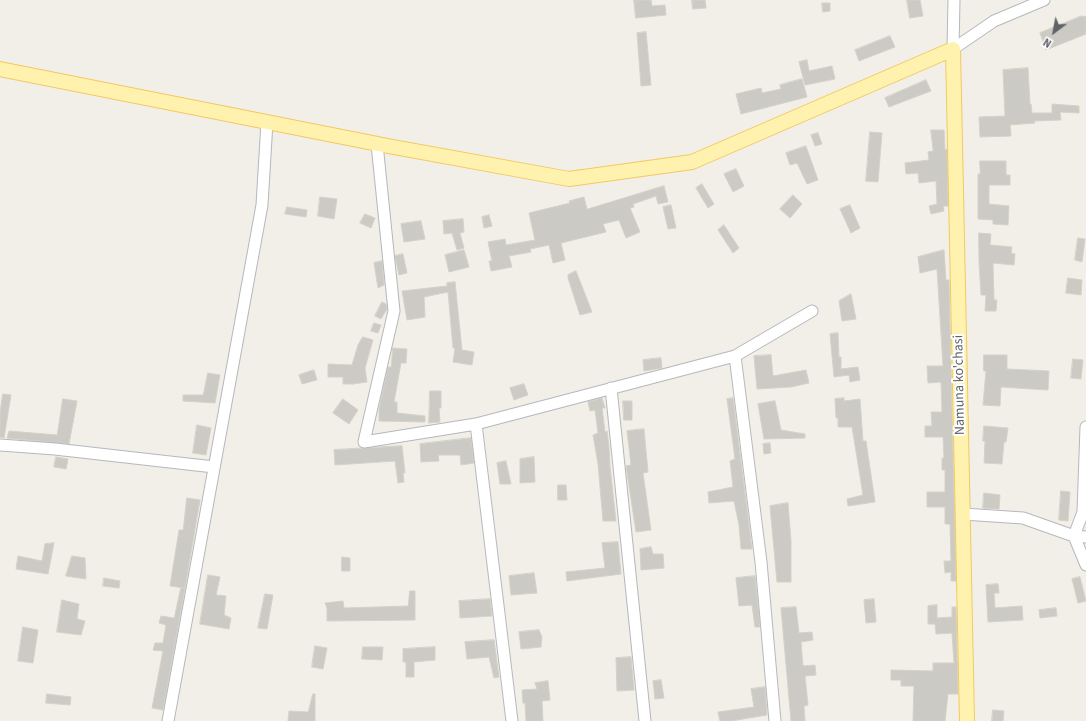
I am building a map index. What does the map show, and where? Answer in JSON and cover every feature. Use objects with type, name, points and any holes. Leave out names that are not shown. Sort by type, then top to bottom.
[{"type":"main road","points":[[0,69],[377,144],[570,179],[692,162],[953,50]]},
{"type":"main road","name":"Namuna ko'chasi","points":[[953,50],[968,721]]},
{"type":"street","points":[[953,50],[954,0]]},
{"type":"street","points":[[953,50],[994,21],[1044,0]]},
{"type":"street","points":[[168,721],[262,205],[267,122]]},
{"type":"street","points":[[377,144],[394,311],[364,442],[476,424],[735,356],[812,311]]},
{"type":"street","points":[[735,356],[761,562],[775,721]]},
{"type":"street","points":[[611,388],[645,721]]},
{"type":"street","points":[[476,424],[512,721]]},
{"type":"street","points":[[1086,427],[1083,512],[1074,536],[1086,564]]},
{"type":"street","points":[[0,445],[55,449],[214,467]]},
{"type":"street","points":[[963,514],[1023,518],[1074,536],[1086,538]]},
{"type":"building","points":[[634,0],[651,0],[652,6],[665,5],[666,15],[636,18]]},
{"type":"building","points":[[692,0],[705,0],[706,8],[693,9]]},
{"type":"building","points":[[907,0],[920,0],[923,16],[910,18]]},
{"type":"building","points":[[822,3],[830,3],[830,11],[823,12]]},
{"type":"building","points":[[1082,16],[1086,16],[1086,34],[1046,50],[1040,33]]},
{"type":"building","points":[[646,32],[651,85],[641,86],[637,33]]},
{"type":"building","points":[[890,36],[895,47],[859,61],[855,50]]},
{"type":"building","points":[[807,60],[809,71],[832,66],[835,79],[805,85],[799,62]]},
{"type":"building","points":[[1028,68],[1032,113],[1052,113],[1052,104],[1079,106],[1079,113],[1060,112],[1061,120],[1034,121],[1035,123],[1010,125],[1011,136],[980,137],[979,117],[1005,116],[1003,70]]},
{"type":"building","points":[[802,79],[807,97],[741,114],[736,94],[761,88],[762,93],[781,89],[780,85]]},
{"type":"building","points":[[926,80],[931,91],[889,107],[885,98]]},
{"type":"building","points":[[931,130],[944,130],[945,150],[947,149],[948,206],[943,206],[944,211],[931,214],[929,206],[937,204],[936,181],[919,183],[918,173],[906,174],[905,163],[929,160],[928,152],[933,151]]},
{"type":"building","points":[[870,132],[882,133],[878,182],[866,181]]},
{"type":"building","points":[[818,133],[822,144],[815,146],[811,135]]},
{"type":"building","points":[[806,146],[818,180],[807,184],[797,163],[790,165],[786,153]]},
{"type":"building","points":[[980,161],[1006,161],[1006,175],[1010,175],[1010,185],[989,185],[989,204],[1009,206],[1008,225],[993,224],[993,220],[978,219],[978,174],[980,174]]},
{"type":"building","points":[[736,169],[744,186],[733,192],[724,174]]},
{"type":"building","points":[[702,184],[714,204],[708,208],[696,188]]},
{"type":"building","points":[[664,186],[668,202],[658,204],[656,196],[633,204],[634,207],[630,208],[640,232],[626,238],[619,220],[603,224],[606,232],[561,243],[565,260],[553,263],[549,245],[530,249],[531,252],[509,256],[512,267],[491,271],[489,261],[492,261],[488,242],[505,239],[506,245],[535,240],[529,213],[570,203],[569,201],[584,197],[587,209]]},
{"type":"building","points":[[793,195],[802,204],[790,218],[780,209]]},
{"type":"building","points":[[320,197],[337,199],[334,219],[318,216]]},
{"type":"building","points":[[671,205],[676,228],[668,229],[663,207]]},
{"type":"building","points":[[850,205],[860,228],[851,233],[840,209]]},
{"type":"building","points":[[287,207],[307,210],[306,217],[285,214]]},
{"type":"building","points":[[365,214],[375,218],[371,228],[360,223]]},
{"type":"building","points":[[489,215],[492,226],[484,228],[482,217]]},
{"type":"building","points":[[463,219],[464,232],[460,233],[464,248],[457,250],[452,233],[444,234],[443,221]]},
{"type":"building","points":[[421,221],[425,239],[404,242],[401,224]]},
{"type":"building","points":[[724,225],[739,248],[733,253],[718,230]]},
{"type":"building","points":[[979,233],[991,234],[990,245],[1012,247],[1011,253],[1015,254],[1014,265],[993,263],[994,300],[997,300],[996,311],[985,311],[986,295],[981,295]]},
{"type":"building","points":[[1078,238],[1085,239],[1082,262],[1075,260]]},
{"type":"building","points":[[464,250],[469,267],[449,272],[445,255]]},
{"type":"building","points":[[944,250],[946,280],[949,280],[956,581],[951,581],[951,572],[945,573],[944,561],[951,561],[950,524],[945,524],[945,507],[927,507],[927,492],[945,492],[945,470],[942,470],[942,458],[944,458],[943,437],[925,437],[925,426],[932,426],[931,412],[942,412],[941,382],[928,383],[927,366],[943,366],[937,269],[920,273],[918,257]]},
{"type":"building","points":[[403,254],[407,273],[399,275],[395,256]]},
{"type":"building","points":[[382,261],[384,285],[378,288],[374,263]]},
{"type":"building","points":[[576,271],[592,312],[580,315],[568,278],[568,275]]},
{"type":"building","points":[[1068,278],[1082,280],[1081,295],[1066,293]]},
{"type":"building","points":[[455,282],[462,350],[474,352],[472,365],[453,362],[455,348],[453,348],[448,292],[424,297],[425,317],[407,320],[402,291],[447,286],[447,283]]},
{"type":"building","points":[[851,294],[856,319],[842,321],[839,301]]},
{"type":"building","points":[[382,302],[386,304],[387,309],[381,319],[375,316]]},
{"type":"building","points":[[374,323],[381,325],[378,333],[371,331]]},
{"type":"building","points":[[838,333],[841,369],[858,367],[860,380],[850,382],[849,375],[834,377],[830,334]]},
{"type":"building","points":[[363,337],[373,340],[365,368],[367,382],[343,384],[343,377],[328,377],[328,364],[352,365],[358,345]]},
{"type":"building","points":[[393,348],[407,349],[406,363],[401,363],[394,402],[397,402],[397,413],[425,416],[425,422],[379,421],[379,409],[388,367],[391,367]]},
{"type":"building","points":[[771,355],[773,376],[806,370],[809,383],[791,387],[757,389],[754,356]]},
{"type":"building","points":[[984,355],[1007,355],[1007,369],[1049,371],[1048,390],[1001,387],[1000,406],[983,405],[986,371],[984,371]]},
{"type":"building","points":[[661,358],[662,368],[644,371],[643,360]]},
{"type":"building","points":[[1073,359],[1083,360],[1081,379],[1071,378]]},
{"type":"building","points":[[314,370],[317,380],[302,384],[299,375]]},
{"type":"building","points":[[208,373],[220,375],[215,403],[183,401],[183,395],[203,395]]},
{"type":"building","points":[[524,384],[528,395],[514,400],[510,388]]},
{"type":"building","points":[[430,391],[441,391],[441,408],[439,408],[440,422],[429,423]]},
{"type":"building","points":[[3,394],[11,395],[4,438],[0,437],[0,413]]},
{"type":"building","points":[[602,398],[605,408],[602,408],[605,432],[607,431],[609,447],[616,521],[603,521],[598,464],[593,435],[598,433],[595,410],[590,411],[588,402]]},
{"type":"building","points":[[733,398],[752,549],[741,549],[739,525],[734,501],[709,503],[708,492],[733,487],[730,461],[735,459],[727,399]]},
{"type":"building","points":[[844,398],[844,401],[860,399],[863,441],[866,441],[875,502],[848,506],[847,499],[863,495],[852,427],[838,427],[838,418],[836,418],[835,399]]},
{"type":"building","points":[[63,399],[77,401],[69,444],[7,438],[9,431],[57,435]]},
{"type":"building","points":[[343,399],[358,410],[349,424],[333,413]]},
{"type":"building","points":[[623,401],[632,401],[632,420],[624,420]]},
{"type":"building","points":[[775,401],[781,430],[805,434],[805,438],[764,439],[758,404]]},
{"type":"building","points":[[197,425],[211,428],[206,455],[193,453]]},
{"type":"building","points":[[984,426],[1008,428],[1006,442],[1004,442],[1002,464],[984,463]]},
{"type":"building","points":[[644,429],[648,472],[643,473],[651,530],[636,532],[626,466],[631,465],[627,431]]},
{"type":"building","points":[[471,438],[474,463],[461,465],[460,455],[438,455],[439,461],[421,462],[420,444]]},
{"type":"building","points":[[770,443],[771,453],[764,454],[763,444]]},
{"type":"building","points":[[402,446],[405,473],[403,473],[404,482],[398,483],[395,461],[335,465],[334,450]]},
{"type":"building","points":[[56,457],[68,459],[66,469],[54,467]]},
{"type":"building","points":[[534,457],[535,482],[520,483],[520,459]]},
{"type":"building","points":[[506,461],[511,484],[500,484],[497,463]]},
{"type":"building","points":[[558,485],[566,485],[567,500],[558,500]]},
{"type":"building","points":[[1061,491],[1070,492],[1068,521],[1059,520]]},
{"type":"building","points":[[984,493],[1000,495],[999,509],[983,508]]},
{"type":"building","points":[[187,498],[200,500],[185,588],[170,586],[179,530],[183,530]]},
{"type":"building","points":[[788,503],[791,541],[791,582],[777,582],[770,506]]},
{"type":"building","points":[[618,542],[621,574],[567,581],[566,572],[605,568],[602,543]]},
{"type":"building","points":[[54,543],[48,574],[16,569],[18,556],[42,561],[45,544]]},
{"type":"building","points":[[651,547],[653,554],[663,554],[664,568],[641,570],[640,549]]},
{"type":"building","points":[[72,556],[85,558],[86,579],[66,576]]},
{"type":"building","points":[[342,557],[350,558],[350,571],[342,571]]},
{"type":"building","points":[[534,573],[537,593],[511,595],[509,576]]},
{"type":"building","points":[[208,575],[220,577],[216,595],[226,596],[224,615],[231,618],[229,629],[200,624]]},
{"type":"building","points":[[755,576],[760,627],[755,627],[752,605],[739,606],[736,578]]},
{"type":"building","points":[[1080,577],[1086,601],[1078,603],[1072,579]]},
{"type":"building","points":[[104,578],[120,581],[119,588],[103,586]]},
{"type":"building","points":[[998,584],[999,593],[994,593],[995,608],[1022,606],[1023,620],[988,622],[986,585]]},
{"type":"building","points":[[181,588],[185,588],[163,710],[152,708],[163,651],[153,650],[155,643],[163,643],[166,625],[159,623],[161,616],[174,618]]},
{"type":"building","points":[[410,591],[415,591],[415,620],[327,621],[327,608],[325,603],[343,601],[344,608],[408,606]]},
{"type":"building","points":[[265,594],[273,595],[267,629],[258,628]]},
{"type":"building","points":[[490,599],[492,616],[460,618],[459,601]]},
{"type":"building","points":[[874,599],[876,622],[866,623],[864,600]]},
{"type":"building","points":[[62,600],[79,604],[77,619],[85,621],[81,635],[57,632]]},
{"type":"building","points":[[937,605],[937,618],[952,617],[952,607],[956,607],[958,694],[948,694],[945,721],[913,721],[914,686],[901,686],[901,680],[891,680],[891,670],[933,671],[933,663],[954,663],[952,633],[936,634],[935,624],[928,624],[928,606]]},
{"type":"building","points":[[796,607],[799,633],[812,632],[813,640],[801,642],[803,666],[815,665],[816,675],[805,676],[808,705],[804,706],[805,721],[791,721],[781,608]]},
{"type":"building","points":[[1056,608],[1057,616],[1040,618],[1039,610]]},
{"type":"building","points":[[23,627],[38,630],[33,663],[18,661]]},
{"type":"building","points":[[539,630],[542,637],[541,647],[521,649],[519,632]]},
{"type":"building","points":[[494,640],[499,677],[494,678],[489,657],[467,659],[465,642]]},
{"type":"building","points":[[315,646],[327,648],[323,669],[312,667]]},
{"type":"building","points":[[363,647],[383,647],[382,660],[362,659]]},
{"type":"building","points":[[435,647],[435,660],[414,662],[414,677],[406,677],[406,662],[403,662],[403,649]]},
{"type":"building","points":[[631,657],[634,690],[617,691],[616,658]]},
{"type":"building","points":[[661,680],[664,698],[655,699],[653,681]]},
{"type":"building","points":[[548,681],[550,700],[542,701],[543,721],[526,721],[525,703],[523,703],[522,690],[537,689],[535,683]]},
{"type":"building","points":[[765,687],[767,715],[731,721],[720,721],[718,712],[754,707],[751,689]]},
{"type":"building","points":[[47,694],[71,697],[70,705],[46,703]]},
{"type":"building","points":[[313,694],[315,694],[315,721],[288,721],[289,711],[308,712]]},
{"type":"building","points":[[993,710],[1004,711],[1003,721],[992,721]]}]
